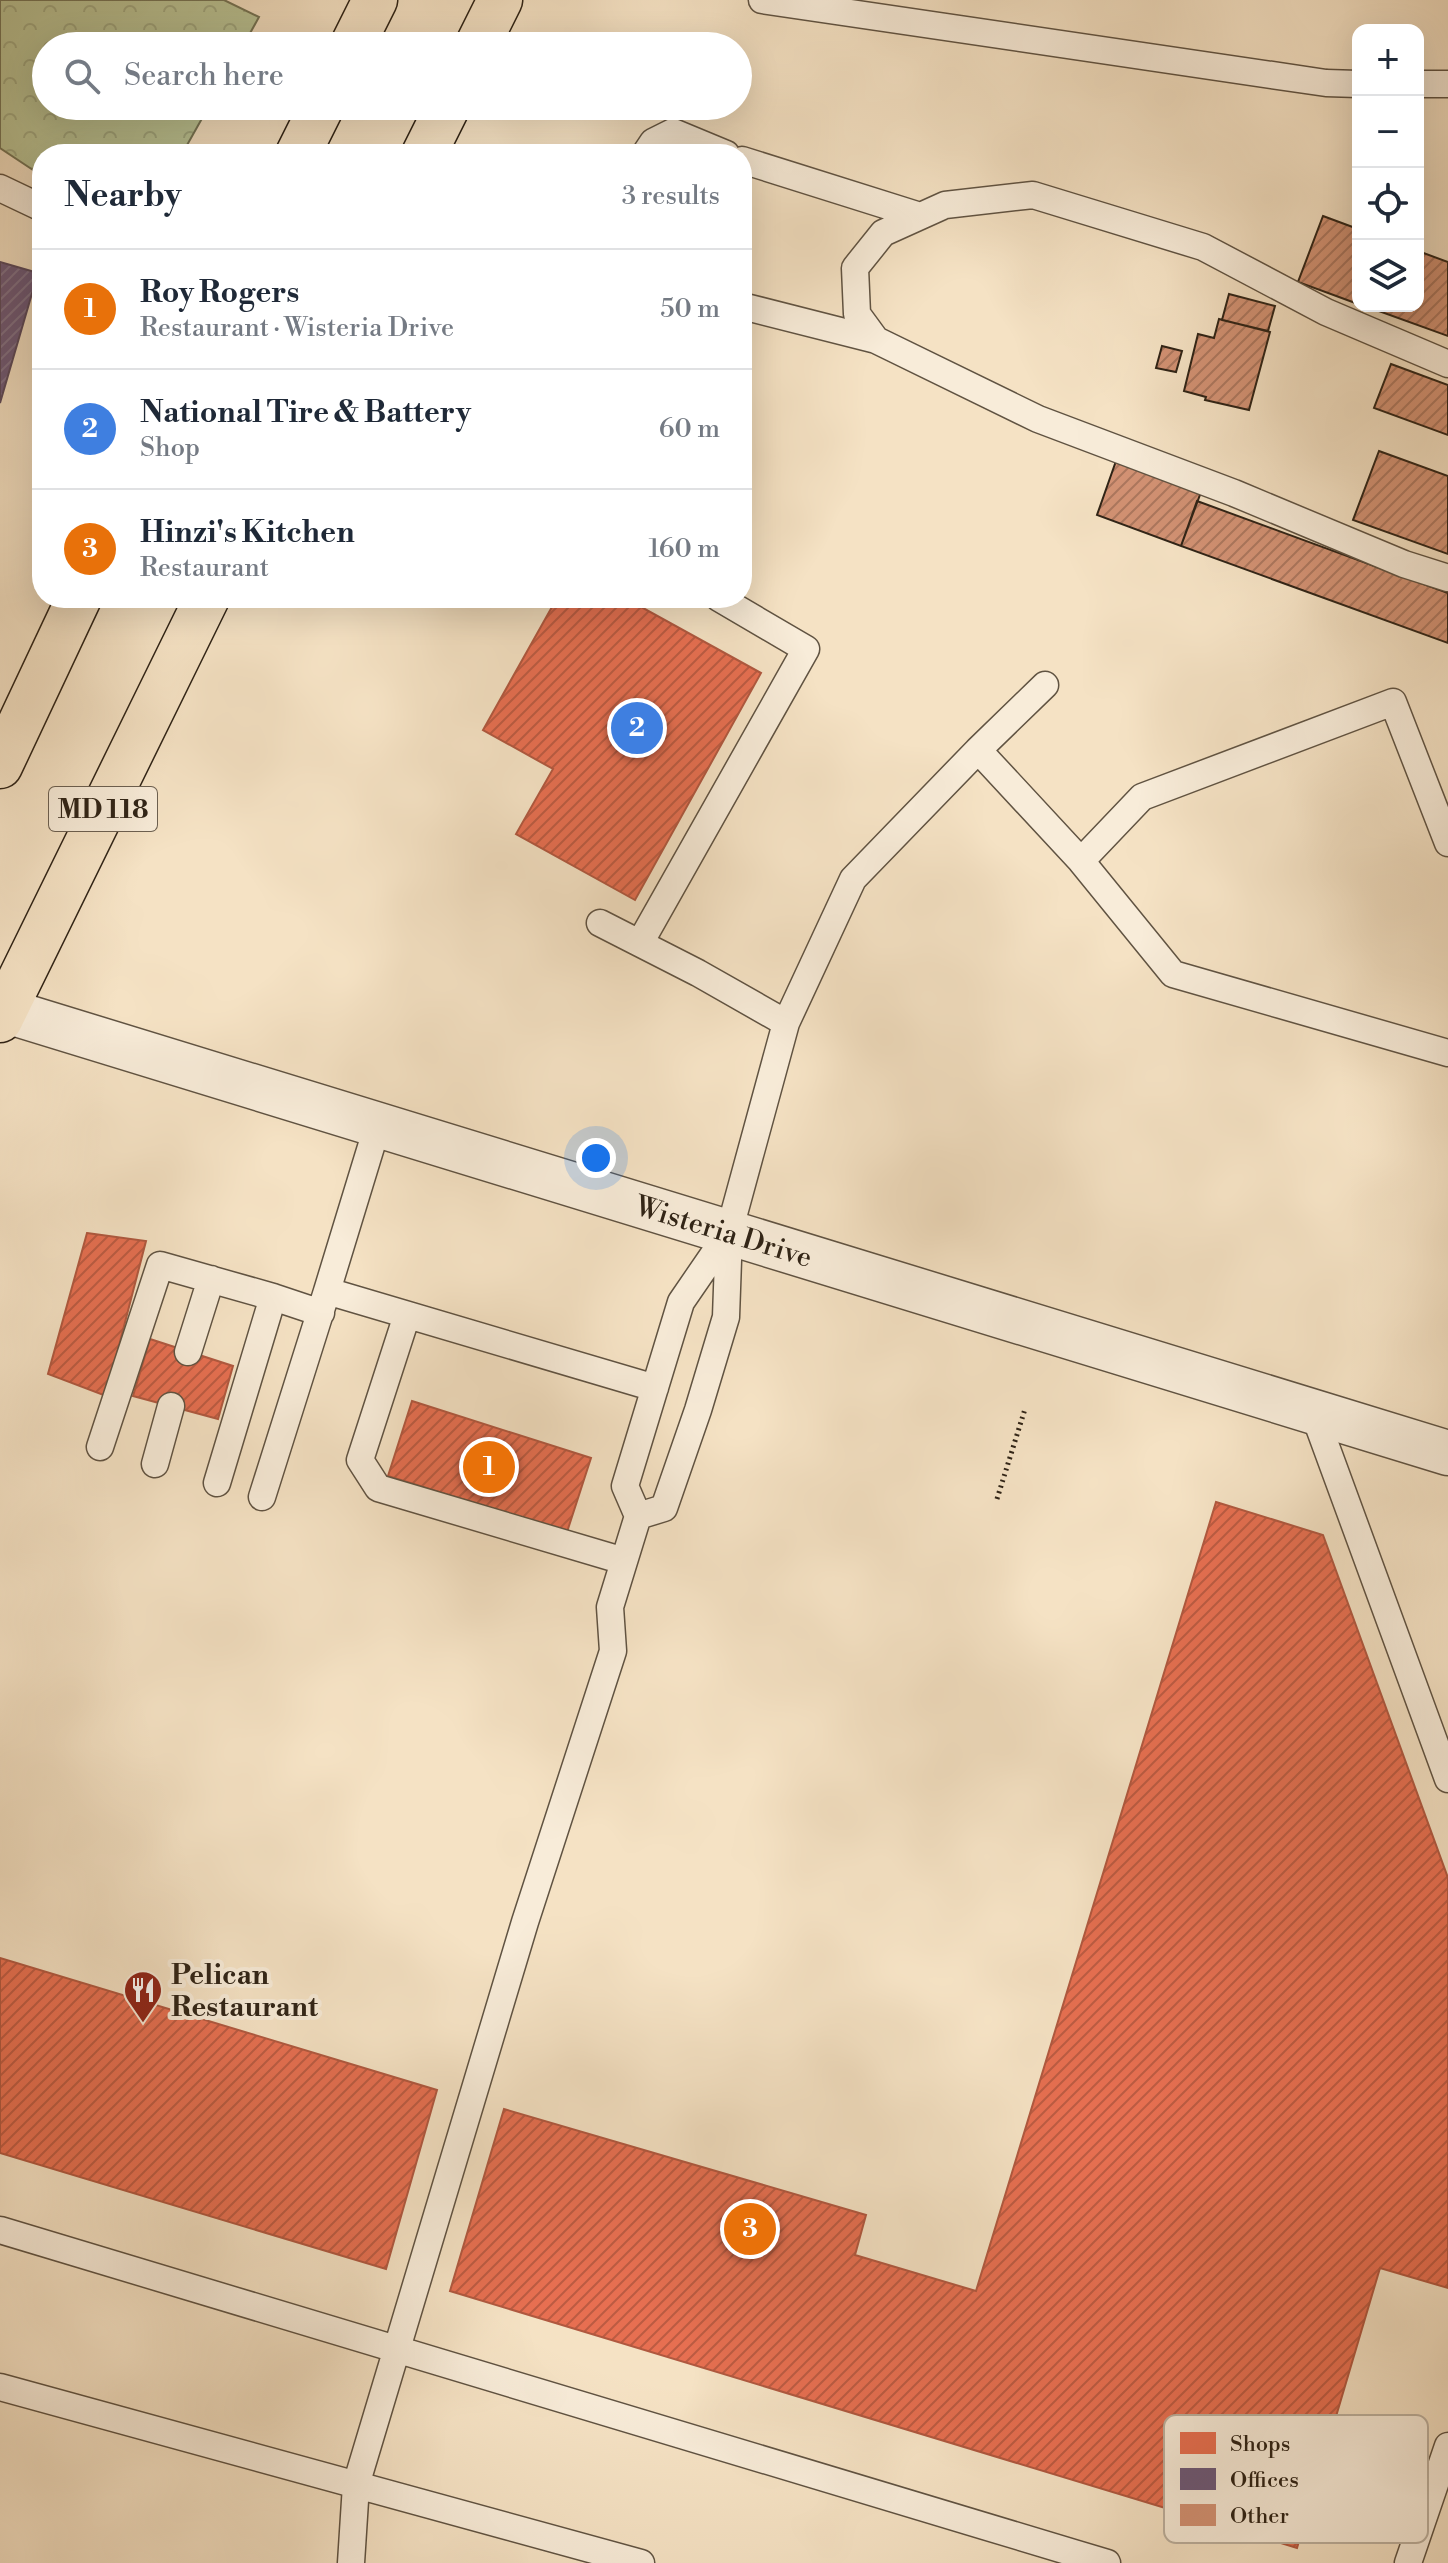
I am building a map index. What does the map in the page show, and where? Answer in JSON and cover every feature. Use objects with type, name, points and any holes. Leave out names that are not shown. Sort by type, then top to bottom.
[{"type":"main road","points":[[359,32],[375,0]]},
{"type":"main road","points":[[484,32],[500,0]]},
{"type":"main road","points":[[303,144],[315,120]]},
{"type":"main road","points":[[429,144],[441,120]]},
{"type":"main road","points":[[0,766],[74,608]]},
{"type":"main road","name":"MD 118","points":[[2,1013],[202,608]]},
{"type":"street","name":"Wisteria Drive","points":[[2,1013],[378,1124],[1448,1453]]},
{"type":"lane","points":[[762,0],[1326,83],[1352,84]]},
{"type":"lane","points":[[1424,84],[1448,84]]},
{"type":"lane","points":[[652,144],[673,132],[702,144]]},
{"type":"lane","points":[[752,163],[920,216]]},
{"type":"lane","points":[[0,188],[32,203]]},
{"type":"lane","points":[[876,340],[857,314],[855,268],[883,233],[945,205],[1033,195],[1203,247],[1326,312],[1448,364]]},
{"type":"lane","points":[[752,309],[876,340],[1038,419],[1234,493],[1404,564],[1448,578]]},
{"type":"lane","points":[[640,943],[806,649],[736,608]]},
{"type":"lane","points":[[638,1516],[664,1508],[698,1410],[726,1317],[729,1232],[786,1023],[853,879],[1045,685]]},
{"type":"lane","points":[[1081,861],[1142,797],[1393,702],[1448,843]]},
{"type":"lane","points":[[978,750],[1081,861],[1173,974],[1448,1053]]},
{"type":"lane","points":[[600,923],[786,1023]]},
{"type":"lane","points":[[262,1497],[378,1124]]},
{"type":"lane","points":[[351,2563],[356,2485],[525,1922],[562,1816],[613,1651],[610,1607],[638,1516],[625,1486],[681,1302],[729,1232]]},
{"type":"lane","points":[[100,1447],[160,1265],[273,1297],[407,1315],[655,1388]]},
{"type":"lane","points":[[188,1352],[211,1279]]},
{"type":"lane","points":[[217,1483],[273,1297]]},
{"type":"lane","points":[[407,1315],[360,1460],[378,1488],[624,1561]]},
{"type":"lane","points":[[155,1464],[171,1406]]},
{"type":"lane","points":[[1313,1411],[1448,1779]]},
{"type":"lane","points":[[0,2230],[1107,2563]]},
{"type":"lane","points":[[0,2387],[641,2563]]},
{"type":"lane","points":[[1428,2504],[1448,2446]]},
{"type":"lane","points":[[1408,2563],[1415,2543]]},
{"type":"path","points":[[997,1499],[1025,1409]]},
{"type":"green space","points":[[0,0],[224,0],[259,17],[251,32],[32,32],[32,120],[201,120],[188,144],[32,144],[32,169],[0,148]]},
{"type":"building: Shops","points":[[551,608],[643,608],[761,673],[635,900],[516,834],[553,769],[483,730]]},
{"type":"building: Shops","points":[[87,1233],[146,1241],[106,1396],[48,1374]]},
{"type":"building: Shops","points":[[150,1339],[233,1366],[218,1419],[133,1396]]},
{"type":"building: Shops","points":[[412,1401],[591,1458],[567,1532],[388,1476]]},
{"type":"building: Shops","points":[[1216,1502],[1323,1535],[1448,1878],[1448,2288],[1380,2268],[1336,2415],[1164,2415],[1164,2508],[450,2291],[504,2109],[866,2215],[855,2255],[976,2291]]},
{"type":"building: Shops","points":[[0,1958],[437,2090],[386,2269],[0,2153]]},
{"type":"building: Shops","points":[[1281,2543],[1298,2543],[1297,2548]]},
{"type":"building: Offices","points":[[0,262],[32,271],[32,294],[0,403]]},
{"type":"building: Other","points":[[1323,216],[1352,227],[1352,302],[1298,282]]},
{"type":"building: Other","points":[[1424,253],[1448,262],[1448,336],[1382,312],[1424,312]]},
{"type":"building: Other","points":[[1229,294],[1275,306],[1268,331],[1222,320]]},
{"type":"building: Other","points":[[1219,319],[1270,332],[1249,410],[1205,400],[1206,397],[1184,391],[1198,334],[1214,338]]},
{"type":"building: Other","points":[[1162,346],[1182,351],[1176,372],[1156,368]]},
{"type":"building: Other","points":[[1391,364],[1448,385],[1448,435],[1374,408]]},
{"type":"building: Other","points":[[1379,451],[1448,476],[1448,554],[1353,520]]},
{"type":"building: Other","points":[[1116,461],[1201,492],[1181,546],[1097,515]]},
{"type":"building: Other","points":[[1197,501],[1448,593],[1448,643],[1181,546]]},
{"type":"place","name":"National Tire & Battery","points":[[637,728]]},
{"type":"place","name":"Roy Rogers","points":[[489,1467]]},
{"type":"place","name":"Pelican Restaurant","points":[[143,2024]]},
{"type":"place","name":"Hinzi's Kitchen","points":[[750,2229]]}]
